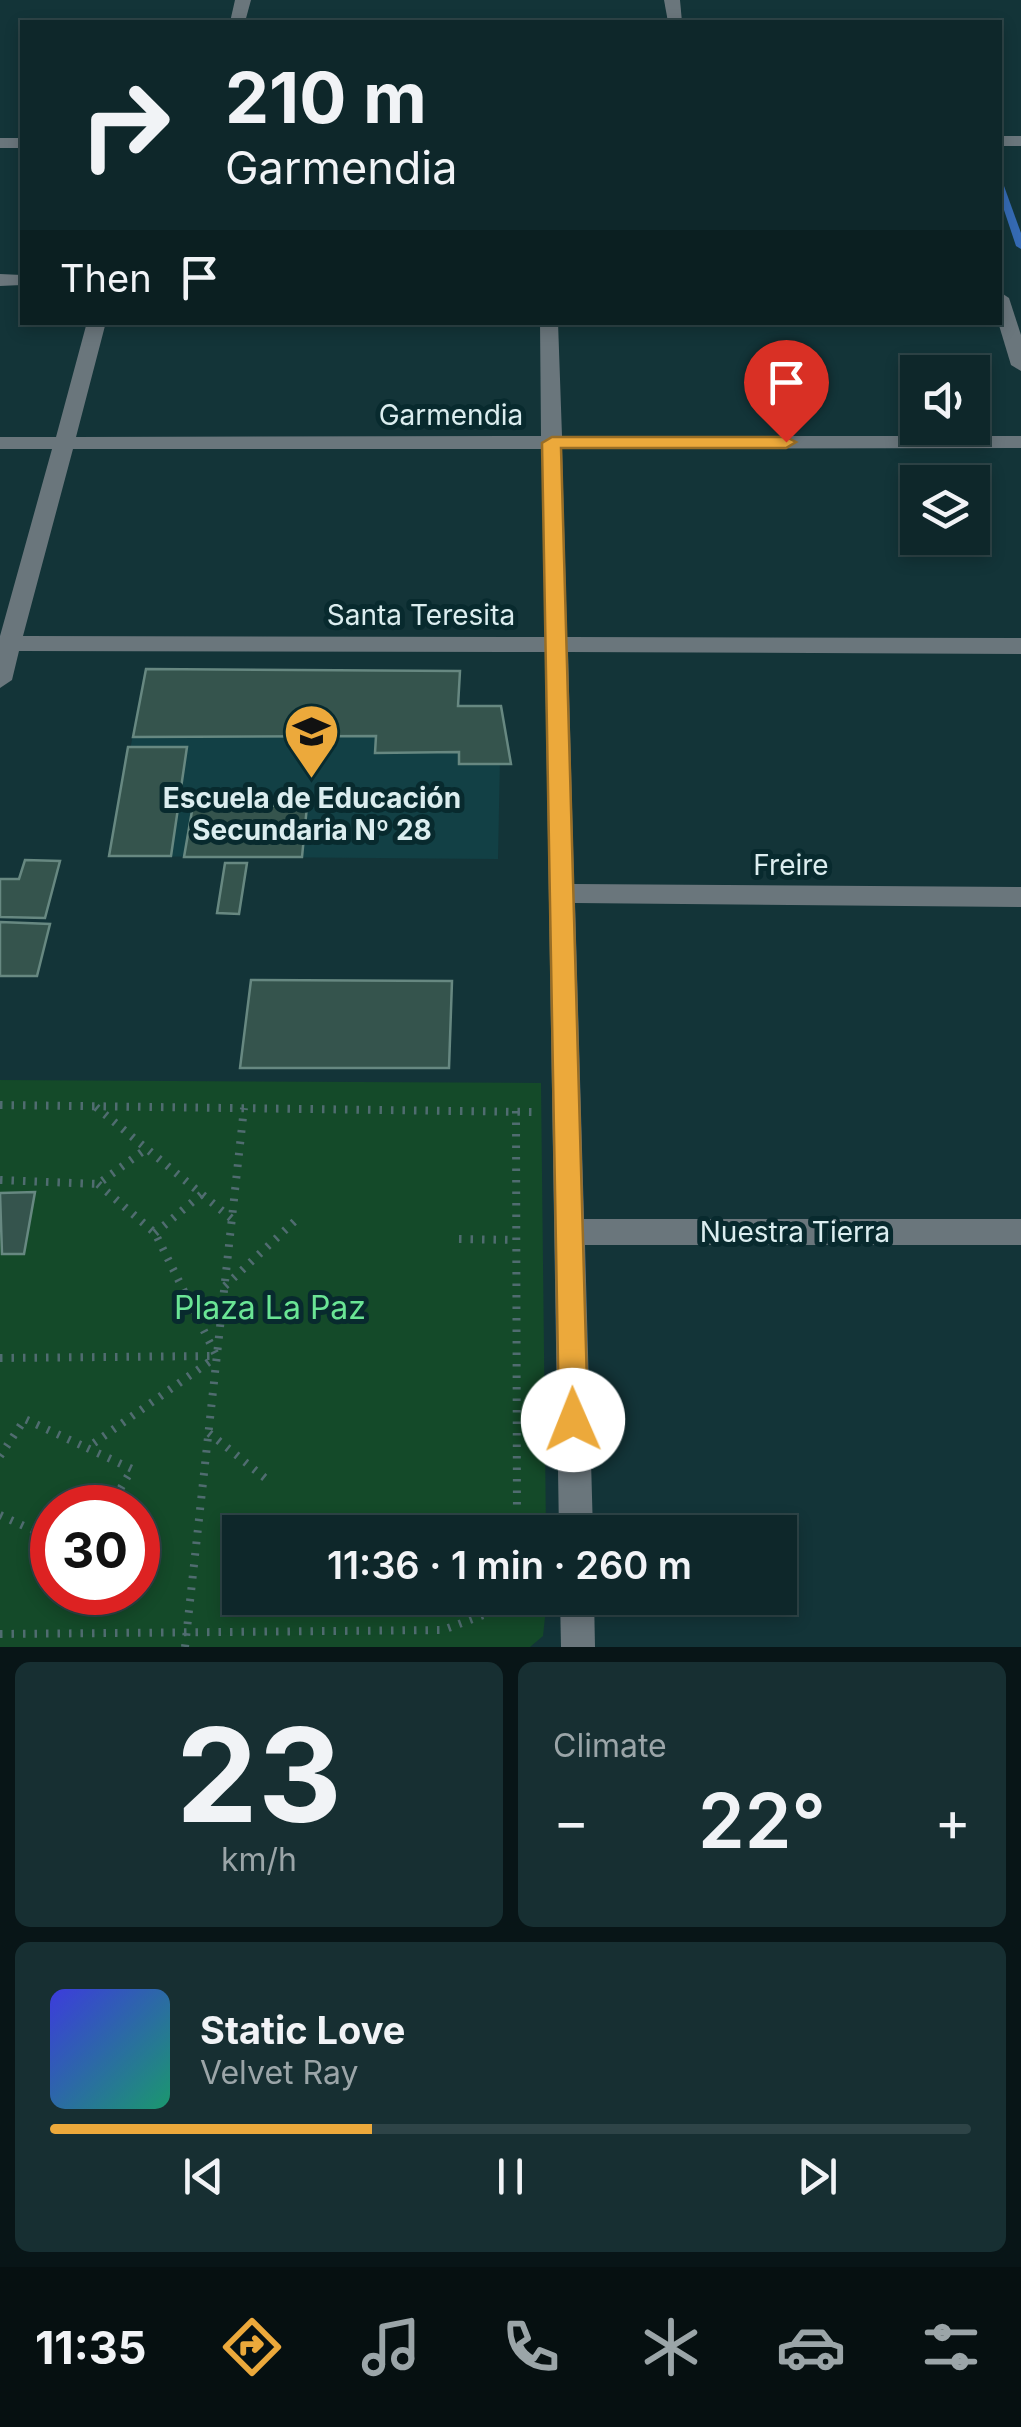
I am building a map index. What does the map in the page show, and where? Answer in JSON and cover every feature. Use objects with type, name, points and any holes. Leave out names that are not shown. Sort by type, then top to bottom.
[{"type":"street","points":[[1002,304],[1021,365]]},
{"type":"street","points":[[0,680],[5,644],[96,325]]},
{"type":"street","points":[[549,325],[576,1515]]},
{"type":"street","name":"Garmendia","points":[[0,442],[1021,442]]},
{"type":"street","name":"Santa Teresita","points":[[5,644],[1021,646]]},
{"type":"street","name":"Freire","points":[[561,893],[1021,897]]},
{"type":"street","name":"Nuestra Tierra","points":[[569,1232],[1021,1232]]},
{"type":"street","points":[[577,1615],[578,1647]]},
{"type":"path","points":[[0,1105],[566,1112]]},
{"type":"path","points":[[95,1106],[232,1219]]},
{"type":"path","points":[[185,1647],[244,1108]]},
{"type":"path","points":[[516,1111],[517,1515]]},
{"type":"path","points":[[98,1184],[146,1148]]},
{"type":"path","points":[[0,1180],[98,1184],[155,1232],[217,1356]]},
{"type":"path","points":[[155,1232],[202,1194]]},
{"type":"path","points":[[224,1286],[296,1220]]},
{"type":"path","points":[[459,1239],[516,1240]]},
{"type":"path","points":[[0,1358],[217,1356]]},
{"type":"path","points":[[87,1448],[217,1356]]},
{"type":"path","points":[[0,1456],[25,1419],[132,1469],[123,1485]]},
{"type":"path","points":[[208,1433],[270,1482]]},
{"type":"path","points":[[0,1516],[30,1529]]},
{"type":"path","points":[[0,1634],[443,1630],[483,1615]]},
{"type":"shaded area","name":"Escuela de Educación Secundaria Nº 28","points":[[146,669],[460,671],[459,706],[501,706],[498,859],[109,856]]},
{"type":"green space","name":"Plaza La Paz","points":[[0,1080],[541,1083],[546,1515],[222,1515],[222,1615],[545,1615],[543,1636],[530,1647],[0,1647]]},
{"type":"building","points":[[146,669],[460,671],[458,706],[501,706],[511,764],[459,764],[459,752],[375,753],[376,736],[133,737]]},
{"type":"building","points":[[128,747],[187,747],[171,856],[109,856]]},
{"type":"building","points":[[193,805],[307,806],[302,857],[184,857]]},
{"type":"building","points":[[25,860],[60,861],[45,918],[0,917],[0,879],[19,879]]},
{"type":"building","points":[[225,863],[247,863],[239,914],[217,913]]},
{"type":"building","points":[[0,922],[50,924],[37,976],[0,976]]},
{"type":"building","points":[[251,980],[452,981],[449,1068],[240,1068]]},
{"type":"building","points":[[35,1192],[24,1254],[2,1254],[0,1193]]},
{"type":"waterway","points":[[1002,192],[1021,246]]},
{"type":"place","name":"Escuela de Educación Secundaria Nº 28","points":[[312,781]]},
{"type":"route","points":[[573,1420],[552,443],[786,442]]}]
